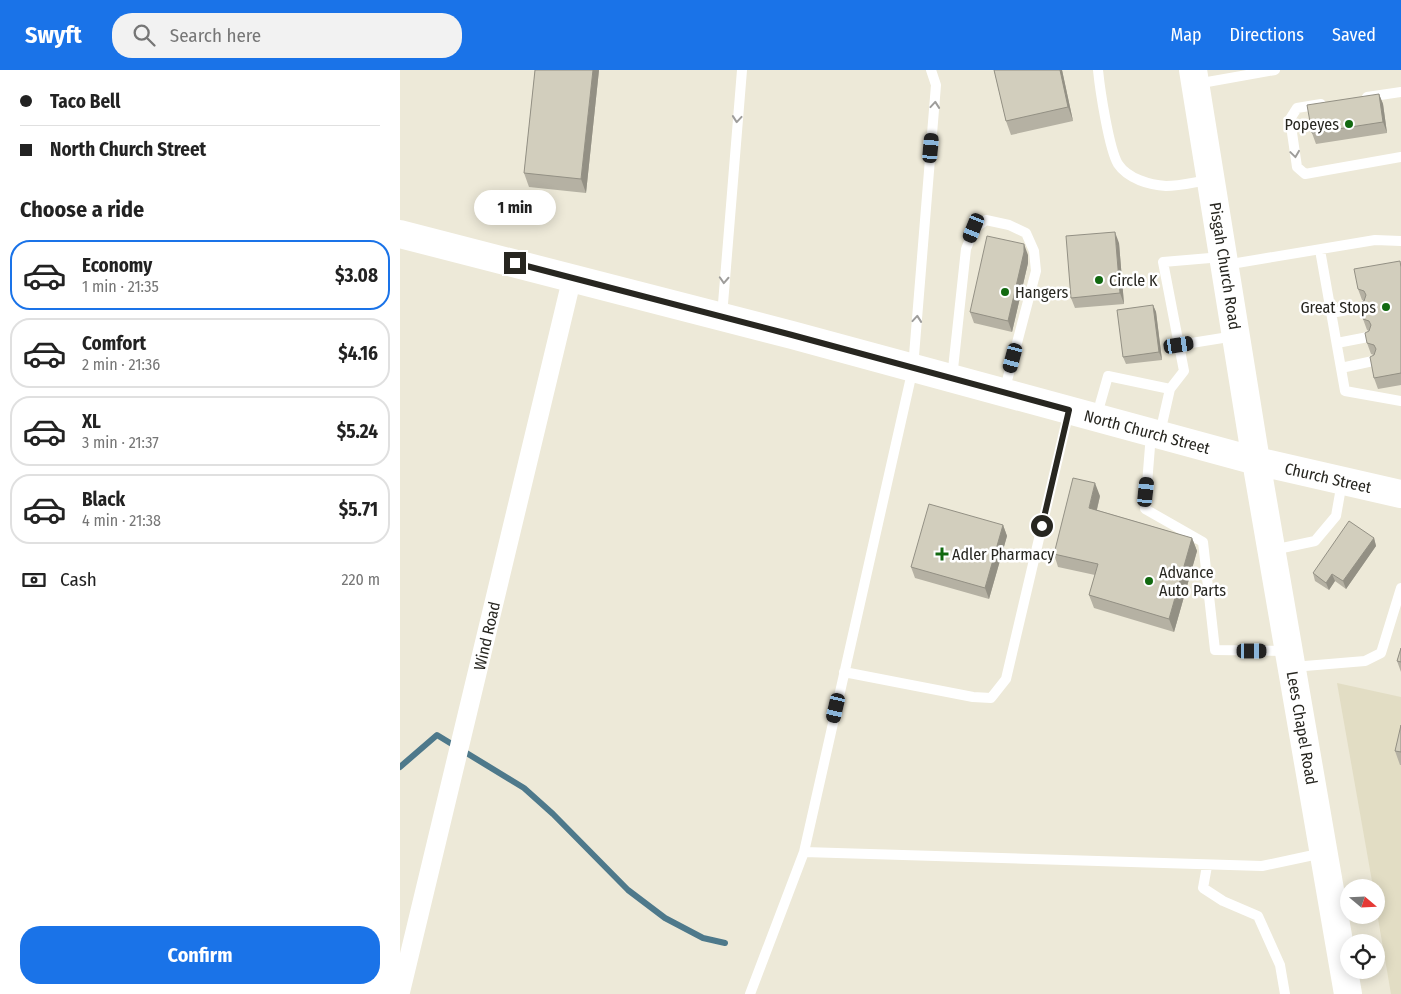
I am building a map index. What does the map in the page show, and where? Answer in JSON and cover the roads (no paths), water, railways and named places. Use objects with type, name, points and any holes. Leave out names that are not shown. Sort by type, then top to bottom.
[{"type":"main road","name":"Pisgah Church Road","points":[[1194,77],[1256,461]]},
{"type":"main road","name":"North Church Street","points":[[400,234],[722,317],[1256,461]]},
{"type":"main road","name":"Church Street","points":[[1256,461],[1401,494]]},
{"type":"main road","name":"Lees Chapel Road","points":[[1256,461],[1348,994]]},
{"type":"street","name":"Wind Road","points":[[400,994],[572,278]]},
{"type":"lane","points":[[722,317],[742,70]]},
{"type":"lane","points":[[750,994],[804,852],[913,368],[936,85],[931,70]]},
{"type":"lane","points":[[1098,70],[1112,148],[1119,165],[1139,180],[1153,184],[1168,186],[1211,180]]},
{"type":"lane","points":[[1194,77],[1275,70]]},
{"type":"lane","points":[[1354,99],[1401,92]]},
{"type":"lane","points":[[1335,102],[1297,108],[1290,119],[1297,167],[1305,174],[1401,157]]},
{"type":"lane","points":[[952,378],[966,249],[974,228],[986,220],[1009,225],[1026,233],[1034,251],[1036,271],[1004,393]]},
{"type":"lane","points":[[1401,241],[1375,240],[1320,250],[1224,261],[1163,262],[1184,371],[1170,389],[1155,434],[1145,509],[1203,542],[1215,650],[1291,659],[1365,662],[1381,653],[1401,588]]},
{"type":"lane","points":[[1320,250],[1345,392],[1401,402]]},
{"type":"lane","points":[[1331,313],[1363,307]]},
{"type":"lane","points":[[1179,345],[1236,336]]},
{"type":"lane","points":[[1337,343],[1368,337]]},
{"type":"lane","points":[[1341,368],[1373,361]]},
{"type":"lane","points":[[1096,418],[1108,376],[1170,389]]},
{"type":"lane","points":[[844,672],[973,697],[991,698],[1006,679],[1069,410]]},
{"type":"lane","points":[[1272,550],[1315,541],[1336,516],[1342,481]]},
{"type":"lane","points":[[804,852],[1206,866],[1262,866],[1324,853]]},
{"type":"lane","points":[[1206,866],[1203,888],[1223,901],[1258,916],[1280,965],[1285,994]]},
{"type":"waterway","points":[[400,767],[437,735],[524,788],[553,814],[628,890],[665,918],[703,938],[725,943]]},
{"type":"place","name":"Popeyes","points":[[1349,124]]},
{"type":"place","name":"Circle K","points":[[1099,280]]},
{"type":"place","name":"Hangers","points":[[1005,292]]},
{"type":"place","name":"Great Stops","points":[[1386,307]]},
{"type":"place","name":"Adler Pharmacy","points":[[942,554]]},
{"type":"place","name":"Advance Auto Parts","points":[[1149,581]]}]
